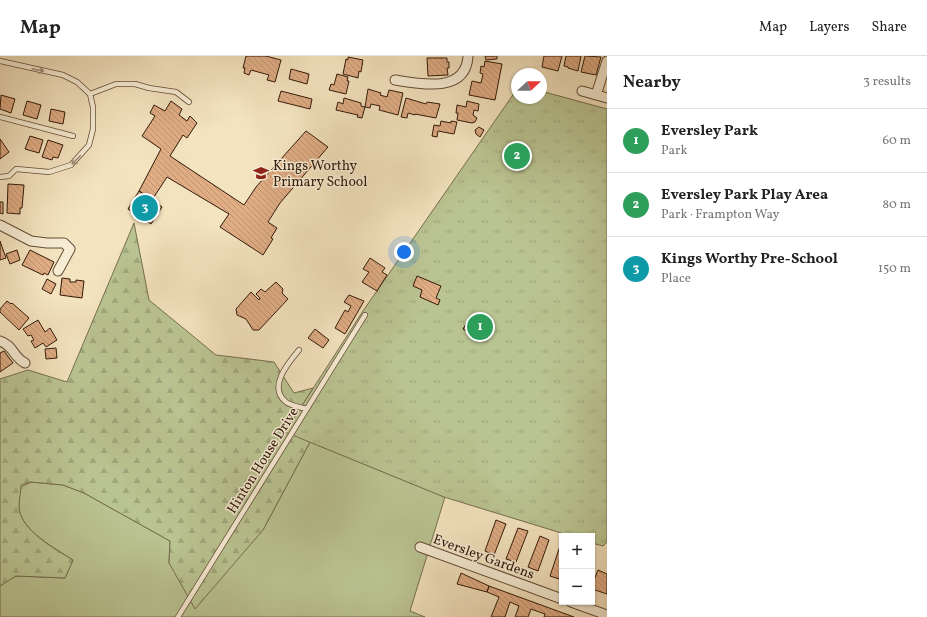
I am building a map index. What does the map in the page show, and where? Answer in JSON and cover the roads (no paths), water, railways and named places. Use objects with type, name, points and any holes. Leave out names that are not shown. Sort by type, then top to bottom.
[{"type":"street","points":[[395,80],[441,85],[463,74],[467,67],[468,56]]},
{"type":"street","points":[[596,94],[607,61]]},
{"type":"street","points":[[582,91],[607,98]]},
{"type":"street","points":[[0,225],[31,241],[64,243],[70,249],[58,271]]},
{"type":"street","points":[[0,341],[8,344],[19,360],[25,363]]},
{"type":"street","name":"Eversley Gardens","points":[[420,547],[559,598]]},
{"type":"street","points":[[579,605],[607,615]]},
{"type":"lane","points":[[0,61],[63,76],[77,82],[90,94],[93,107],[93,129],[89,145],[71,165],[49,172],[16,169],[9,176],[0,177]]},
{"type":"lane","points":[[90,94],[116,84],[135,84],[149,88],[176,92],[189,102]]},
{"type":"lane","points":[[0,117],[73,136]]},
{"type":"lane","name":"Hinton House Drive","points":[[178,617],[365,315]]},
{"type":"lane","points":[[299,350],[285,369],[280,379],[278,390],[280,396],[286,402],[307,409]]},
{"type":"place","name":"Eversley Park Play Area","points":[[517,156]]},
{"type":"place","name":"Kings Worthy Primary School","points":[[261,173]]},
{"type":"place","name":"Kings Worthy Pre-School","points":[[145,208]]},
{"type":"place","name":"Eversley Park","points":[[480,327]]}]
